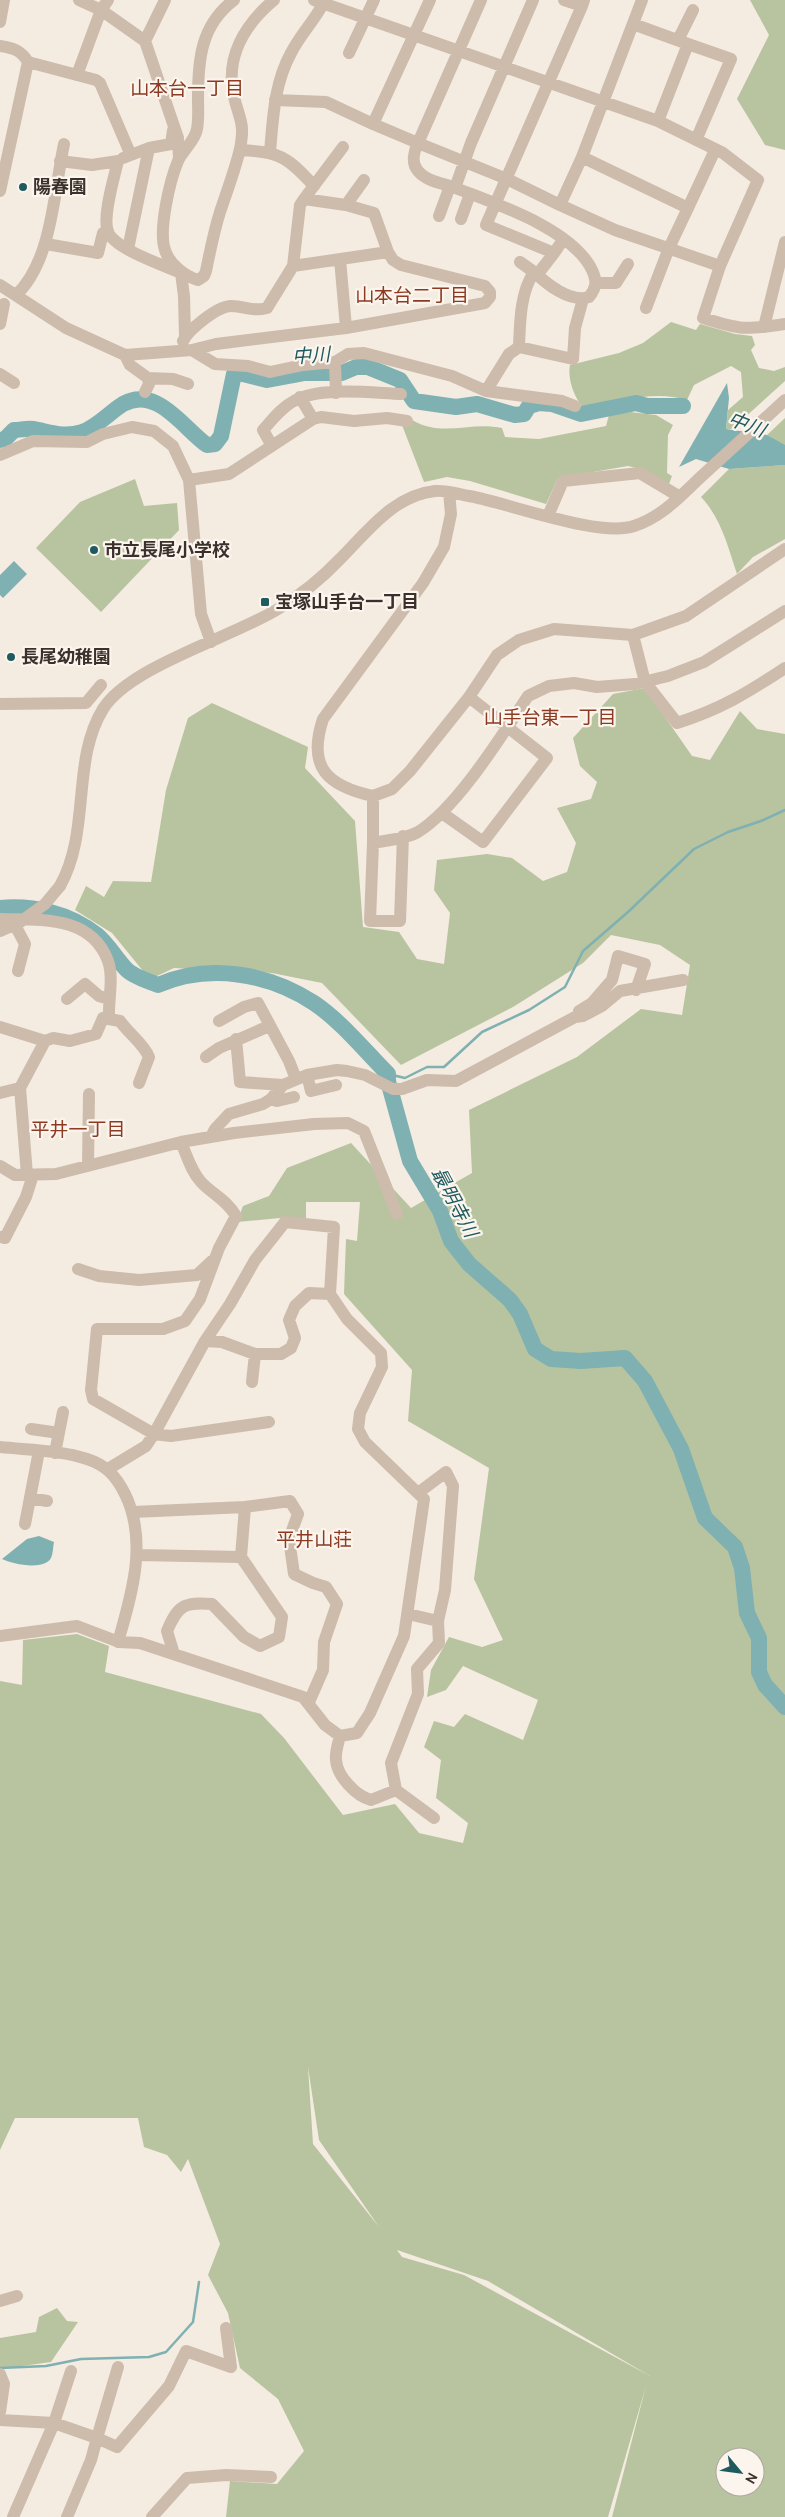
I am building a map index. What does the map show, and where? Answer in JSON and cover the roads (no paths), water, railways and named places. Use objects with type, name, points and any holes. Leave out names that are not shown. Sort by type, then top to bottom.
[{"type":"street","points":[[0,22],[4,0]]},
{"type":"street","points":[[79,0],[105,5],[145,41],[178,138],[179,159]]},
{"type":"street","points":[[145,41],[165,0]]},
{"type":"street","points":[[185,351],[184,296],[181,272],[168,258],[163,244],[169,184],[179,159],[197,131],[201,56],[208,32],[223,5],[234,0]]},
{"type":"street","points":[[118,160],[106,218],[108,231],[117,244],[198,280],[204,276],[216,226],[240,150],[243,124],[234,96],[232,77],[234,58],[246,30],[261,11],[274,0]]},
{"type":"street","points":[[349,53],[374,0]]},
{"type":"street","points":[[373,124],[430,0]]},
{"type":"street","points":[[481,0],[418,142],[415,151],[416,169],[423,176],[495,203],[533,220],[563,240],[588,261],[596,283],[593,292],[583,299],[575,328],[572,359],[519,346]]},
{"type":"street","points":[[440,216],[465,162],[503,67],[533,0]]},
{"type":"street","points":[[554,253],[486,224],[583,3],[564,0]]},
{"type":"street","points":[[560,205],[604,102],[642,0]]},
{"type":"street","points":[[270,152],[275,100],[290,55],[319,2],[658,121],[715,150],[758,180],[720,266],[703,318],[735,328],[785,324]]},
{"type":"street","points":[[77,75],[105,5]]},
{"type":"street","points":[[658,121],[693,10]]},
{"type":"street","points":[[633,24],[731,60],[696,140]]},
{"type":"street","points":[[0,46],[14,49],[23,54],[28,62],[100,83],[130,153]]},
{"type":"street","points":[[0,191],[28,62]]},
{"type":"street","points":[[275,100],[326,102],[373,124],[507,179],[615,230],[720,266]]},
{"type":"street","points":[[60,161],[92,165],[118,160],[130,153],[171,144],[173,125]]},
{"type":"street","points":[[16,296],[34,274],[46,244],[64,144]]},
{"type":"street","points":[[128,248],[149,148]]},
{"type":"street","points":[[186,336],[206,318],[227,307],[255,311],[267,308],[293,266],[300,204],[343,148]]},
{"type":"street","points":[[240,150],[270,152],[294,164],[314,186]]},
{"type":"street","points":[[646,308],[669,248],[715,150]]},
{"type":"street","points":[[582,157],[688,208]]},
{"type":"street","points":[[346,205],[364,180]]},
{"type":"street","points":[[461,220],[470,194]]},
{"type":"street","points":[[0,285],[66,328],[125,355],[185,351],[216,344],[346,328],[485,303],[490,297],[490,292],[485,286],[401,265],[393,260],[388,252],[374,212],[346,205],[304,200]]},
{"type":"street","points":[[46,244],[98,253],[103,233],[108,231]]},
{"type":"street","points":[[486,391],[509,354],[519,346],[524,295],[528,282],[563,240]]},
{"type":"street","points":[[764,327],[785,242]]},
{"type":"street","points":[[293,266],[388,252]]},
{"type":"street","points":[[340,259],[346,328]]},
{"type":"street","points":[[520,262],[562,293],[573,298],[583,299]]},
{"type":"street","points":[[596,283],[616,283],[628,264]]},
{"type":"street","points":[[0,324],[4,304]]},
{"type":"street","points":[[185,351],[215,364],[248,366],[270,372],[303,365],[335,362],[348,354],[373,354],[452,376],[486,391],[562,401],[575,406]]},
{"type":"street","points":[[125,355],[130,365],[148,378],[173,379],[188,384]]},
{"type":"street","points":[[335,362],[336,393]]},
{"type":"street","points":[[0,374],[14,383]]},
{"type":"street","points":[[145,392],[149,384],[148,378]]},
{"type":"street","points":[[272,446],[263,430],[274,408],[300,398],[336,393],[401,394]]},
{"type":"street","points":[[300,398],[313,419]]},
{"type":"street","points":[[0,930],[17,924],[45,904],[60,886],[74,855],[89,747],[104,708],[139,676],[278,609],[313,584],[341,558],[372,524],[400,504],[418,495],[435,491],[449,492],[496,501],[608,530],[631,527],[660,516],[693,483],[785,400]]},
{"type":"street","points":[[189,480],[229,474],[313,419],[321,417],[354,421],[387,418],[407,421]]},
{"type":"street","points":[[0,455],[33,441],[87,442],[103,434],[132,427],[154,431],[173,446],[189,480],[201,614],[211,642]]},
{"type":"street","points":[[548,516],[563,481],[640,473],[680,497]]},
{"type":"street","points":[[449,492],[451,514],[444,547],[423,583],[323,719],[316,740],[318,757],[323,770],[336,783],[351,791],[373,796],[392,789],[410,771],[469,697],[497,655],[520,640],[554,629],[633,635],[686,616],[785,549]]},
{"type":"street","points":[[373,843],[416,833],[442,813],[528,696],[549,686],[574,683],[597,687],[645,682],[668,676],[704,662],[785,610]]},
{"type":"street","points":[[633,635],[645,682],[677,723],[712,712],[745,695],[785,668]]},
{"type":"street","points":[[0,704],[86,703],[101,684]]},
{"type":"street","points":[[442,813],[483,842],[547,758],[469,697]]},
{"type":"street","points":[[373,796],[370,921],[400,921],[403,836]]},
{"type":"street","points":[[0,919],[65,922],[92,937],[108,961],[109,1019]]},
{"type":"street","points":[[17,924],[25,944],[18,971]]},
{"type":"street","points":[[211,1137],[215,1129],[229,1114],[263,1104],[271,1099],[283,1085],[301,1077],[336,1070],[347,1071],[366,1075],[393,1089],[402,1089],[427,1080],[456,1081],[575,1017],[612,980],[618,956],[645,964],[636,990]]},
{"type":"street","points":[[575,1017],[582,1016],[602,1006],[620,991],[636,990],[683,980]]},
{"type":"street","points":[[67,999],[79,982],[90,986],[99,996],[109,999]]},
{"type":"street","points":[[219,1021],[244,1007],[258,1004],[289,1061],[311,1091],[336,1085]]},
{"type":"street","points":[[0,1027],[45,1041],[53,1038],[70,1041],[96,1034],[103,1018],[120,1021],[129,1035],[145,1049],[149,1057],[139,1083]]},
{"type":"street","points":[[206,1057],[236,1039],[269,1026]]},
{"type":"street","points":[[236,1039],[240,1082],[283,1085]]},
{"type":"street","points":[[0,1237],[5,1238],[26,1197],[30,1175],[20,1088],[45,1041]]},
{"type":"street","points":[[0,1094],[20,1088]]},
{"type":"street","points":[[88,1166],[89,1094]]},
{"type":"street","points":[[271,1099],[277,1101],[294,1096]]},
{"type":"street","points":[[0,1166],[15,1174],[56,1174],[181,1142],[314,1124],[348,1123],[364,1131],[397,1214]]},
{"type":"street","points":[[181,1142],[196,1176],[221,1198],[236,1216],[215,1257],[200,1299],[185,1321],[163,1329],[97,1329],[91,1390],[93,1399],[154,1434],[171,1436],[269,1422]]},
{"type":"street","points":[[0,1636],[77,1626],[118,1642],[140,1643],[303,1697],[309,1702],[325,1725],[340,1736],[357,1733],[370,1713],[404,1636],[424,1499],[366,1442],[358,1429],[360,1413],[382,1367],[381,1354],[347,1319],[330,1294],[334,1227],[285,1222],[255,1260],[230,1304],[205,1341],[146,1446],[108,1469]]},
{"type":"street","points":[[78,1269],[99,1276],[133,1280],[185,1277],[197,1275],[215,1257]]},
{"type":"street","points":[[205,1341],[222,1342],[255,1354],[281,1354],[291,1348],[295,1338],[289,1320],[295,1306],[309,1294],[330,1294]]},
{"type":"street","points":[[252,1382],[255,1354]]},
{"type":"street","points":[[55,1453],[63,1412]]},
{"type":"street","points":[[31,1429],[59,1433]]},
{"type":"street","points":[[0,1447],[55,1453],[87,1459],[108,1469],[117,1478],[133,1512],[137,1555],[132,1590],[118,1642]]},
{"type":"street","points":[[25,1524],[39,1451]]},
{"type":"street","points":[[418,1493],[446,1472],[453,1486],[445,1590],[438,1621],[439,1644],[417,1669],[418,1694],[391,1763],[396,1790],[434,1818]]},
{"type":"street","points":[[30,1498],[47,1501]]},
{"type":"street","points":[[133,1512],[245,1507],[290,1501],[298,1514],[290,1539],[294,1574],[313,1583],[326,1586],[336,1604],[324,1642],[323,1670],[309,1702]]},
{"type":"street","points":[[174,1654],[167,1631],[175,1612],[191,1602],[212,1604],[244,1637],[260,1646],[279,1637],[282,1617],[241,1557],[245,1507]]},
{"type":"street","points":[[137,1555],[241,1557]]},
{"type":"street","points":[[408,1614],[438,1621]]},
{"type":"street","points":[[340,1736],[335,1758],[337,1767],[358,1795],[371,1800],[396,1790]]},
{"type":"street","points":[[0,2300],[17,2296]]},
{"type":"street","points":[[0,2420],[54,2423],[97,2438],[116,2447],[169,2386],[186,2351],[231,2367],[226,2328]]},
{"type":"street","points":[[67,2517],[91,2460],[118,2367]]},
{"type":"street","points":[[13,2517],[54,2423],[71,2371]]},
{"type":"street","points":[[0,2374],[4,2384],[0,2412]]},
{"type":"street","points":[[152,2517],[187,2478],[226,2475],[271,2476]]},
{"type":"water","points":[[727,383],[729,398],[726,429],[767,435],[785,445],[785,465],[729,469],[696,459],[679,467]]},
{"type":"water","points":[[14,561],[27,574],[3,598],[0,595],[0,575]]},
{"type":"water","points":[[39,1536],[54,1542],[52,1556],[47,1562],[28,1565],[2,1559],[27,1539]]},
{"type":"waterway","name":"中川","points":[[0,440],[5,439],[14,430],[31,429],[51,433],[75,434],[93,427],[123,404],[135,400],[147,400],[169,411],[207,445],[215,444],[221,436],[234,374],[239,373],[267,380],[305,373],[342,373],[356,367],[368,367],[400,380],[414,401],[456,407],[477,404],[515,415],[524,414],[529,406],[539,403],[552,404],[581,414],[636,403],[647,406],[683,406]]},
{"type":"waterway","points":[[388,1074],[405,1078],[427,1067],[444,1067],[482,1032],[529,1010],[565,987],[583,951],[628,912],[694,849],[728,832],[761,821],[785,810]]},
{"type":"waterway","name":"最明寺川","points":[[0,908],[38,909],[75,921],[97,935],[130,972],[158,985],[177,978],[197,974],[218,973],[238,974],[277,984],[314,1003],[352,1037],[388,1074],[388,1081],[410,1161],[440,1211],[451,1241],[469,1264],[510,1300],[520,1314],[535,1349],[551,1359],[581,1361],[625,1358],[645,1381],[681,1449],[705,1518],[735,1547],[742,1568],[747,1613],[759,1638],[759,1672],[765,1685],[785,1707]]},
{"type":"waterway","points":[[0,2368],[46,2366],[81,2359],[149,2357],[166,2352],[193,2322],[199,2282]]},
{"type":"place","name":"陽春園","points":[[23,187]]},
{"type":"place","name":"市立長尾小学校","points":[[94,550]]},
{"type":"place","name":"宝塚山手台一丁目","points":[[265,602]]},
{"type":"place","name":"長尾幼稚園","points":[[11,657]]},
{"type":"district","name":"山本台一丁目","points":[[187,88]]},
{"type":"district","name":"山本台二丁目","points":[[412,295]]},
{"type":"district","name":"山手台東一丁目","points":[[550,717]]},
{"type":"district","name":"平井一丁目","points":[[78,1129]]},
{"type":"district","name":"平井山荘","points":[[314,1539]]}]
